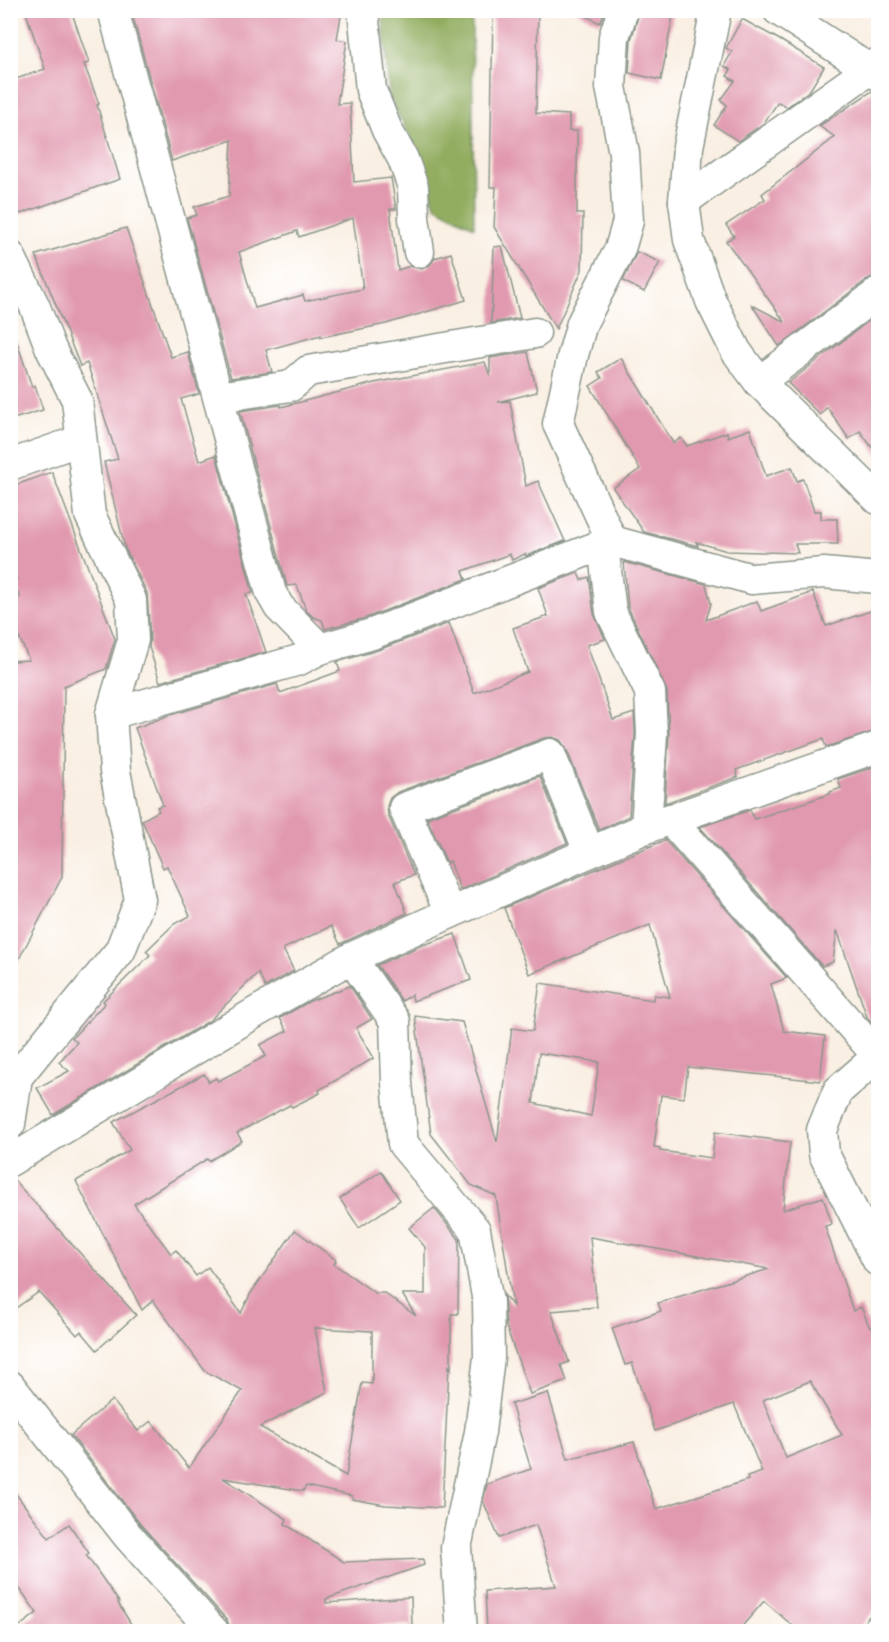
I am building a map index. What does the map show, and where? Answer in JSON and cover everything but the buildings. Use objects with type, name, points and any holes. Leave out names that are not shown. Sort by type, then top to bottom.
[{"type":"street","points":[[113,10],[271,593],[279,607],[320,649]]},
{"type":"street","points":[[363,10],[371,90],[387,130],[403,159],[413,187],[418,252]]},
{"type":"street","points":[[623,10],[614,37],[611,87],[624,153],[628,221],[620,249],[582,323],[558,424],[608,543],[611,612],[650,692],[658,824],[878,1056],[838,1091],[822,1130],[825,1154],[879,1261]]},
{"type":"street","points":[[716,10],[688,147],[684,201],[689,240],[711,301],[736,351],[759,382],[879,499]]},
{"type":"street","points":[[684,201],[876,69],[778,10]]},
{"type":"street","points":[[10,255],[23,311],[51,349],[77,400],[90,515],[131,600],[133,640],[111,714],[115,771],[140,900],[120,951],[17,1077],[10,1124]]},
{"type":"street","points":[[759,382],[879,293]]},
{"type":"street","points":[[219,397],[291,386],[308,371],[535,333]]},
{"type":"street","points":[[10,465],[81,440]]},
{"type":"street","points":[[111,714],[299,660],[320,649],[372,634],[608,543],[752,579],[824,573],[879,578]]},
{"type":"street","points":[[10,1161],[258,1011],[351,958],[589,852],[658,824],[879,747]]},
{"type":"street","points":[[450,913],[404,808],[550,754],[589,852]]},
{"type":"street","points":[[351,958],[394,1021],[403,1144],[475,1230],[488,1302],[489,1357],[480,1432],[456,1548],[462,1632]]},
{"type":"street","points":[[10,1386],[128,1536],[214,1632]]},
{"type":"green space","points":[[385,11],[472,11],[474,227],[435,206],[423,161],[389,97],[383,17]]}]
